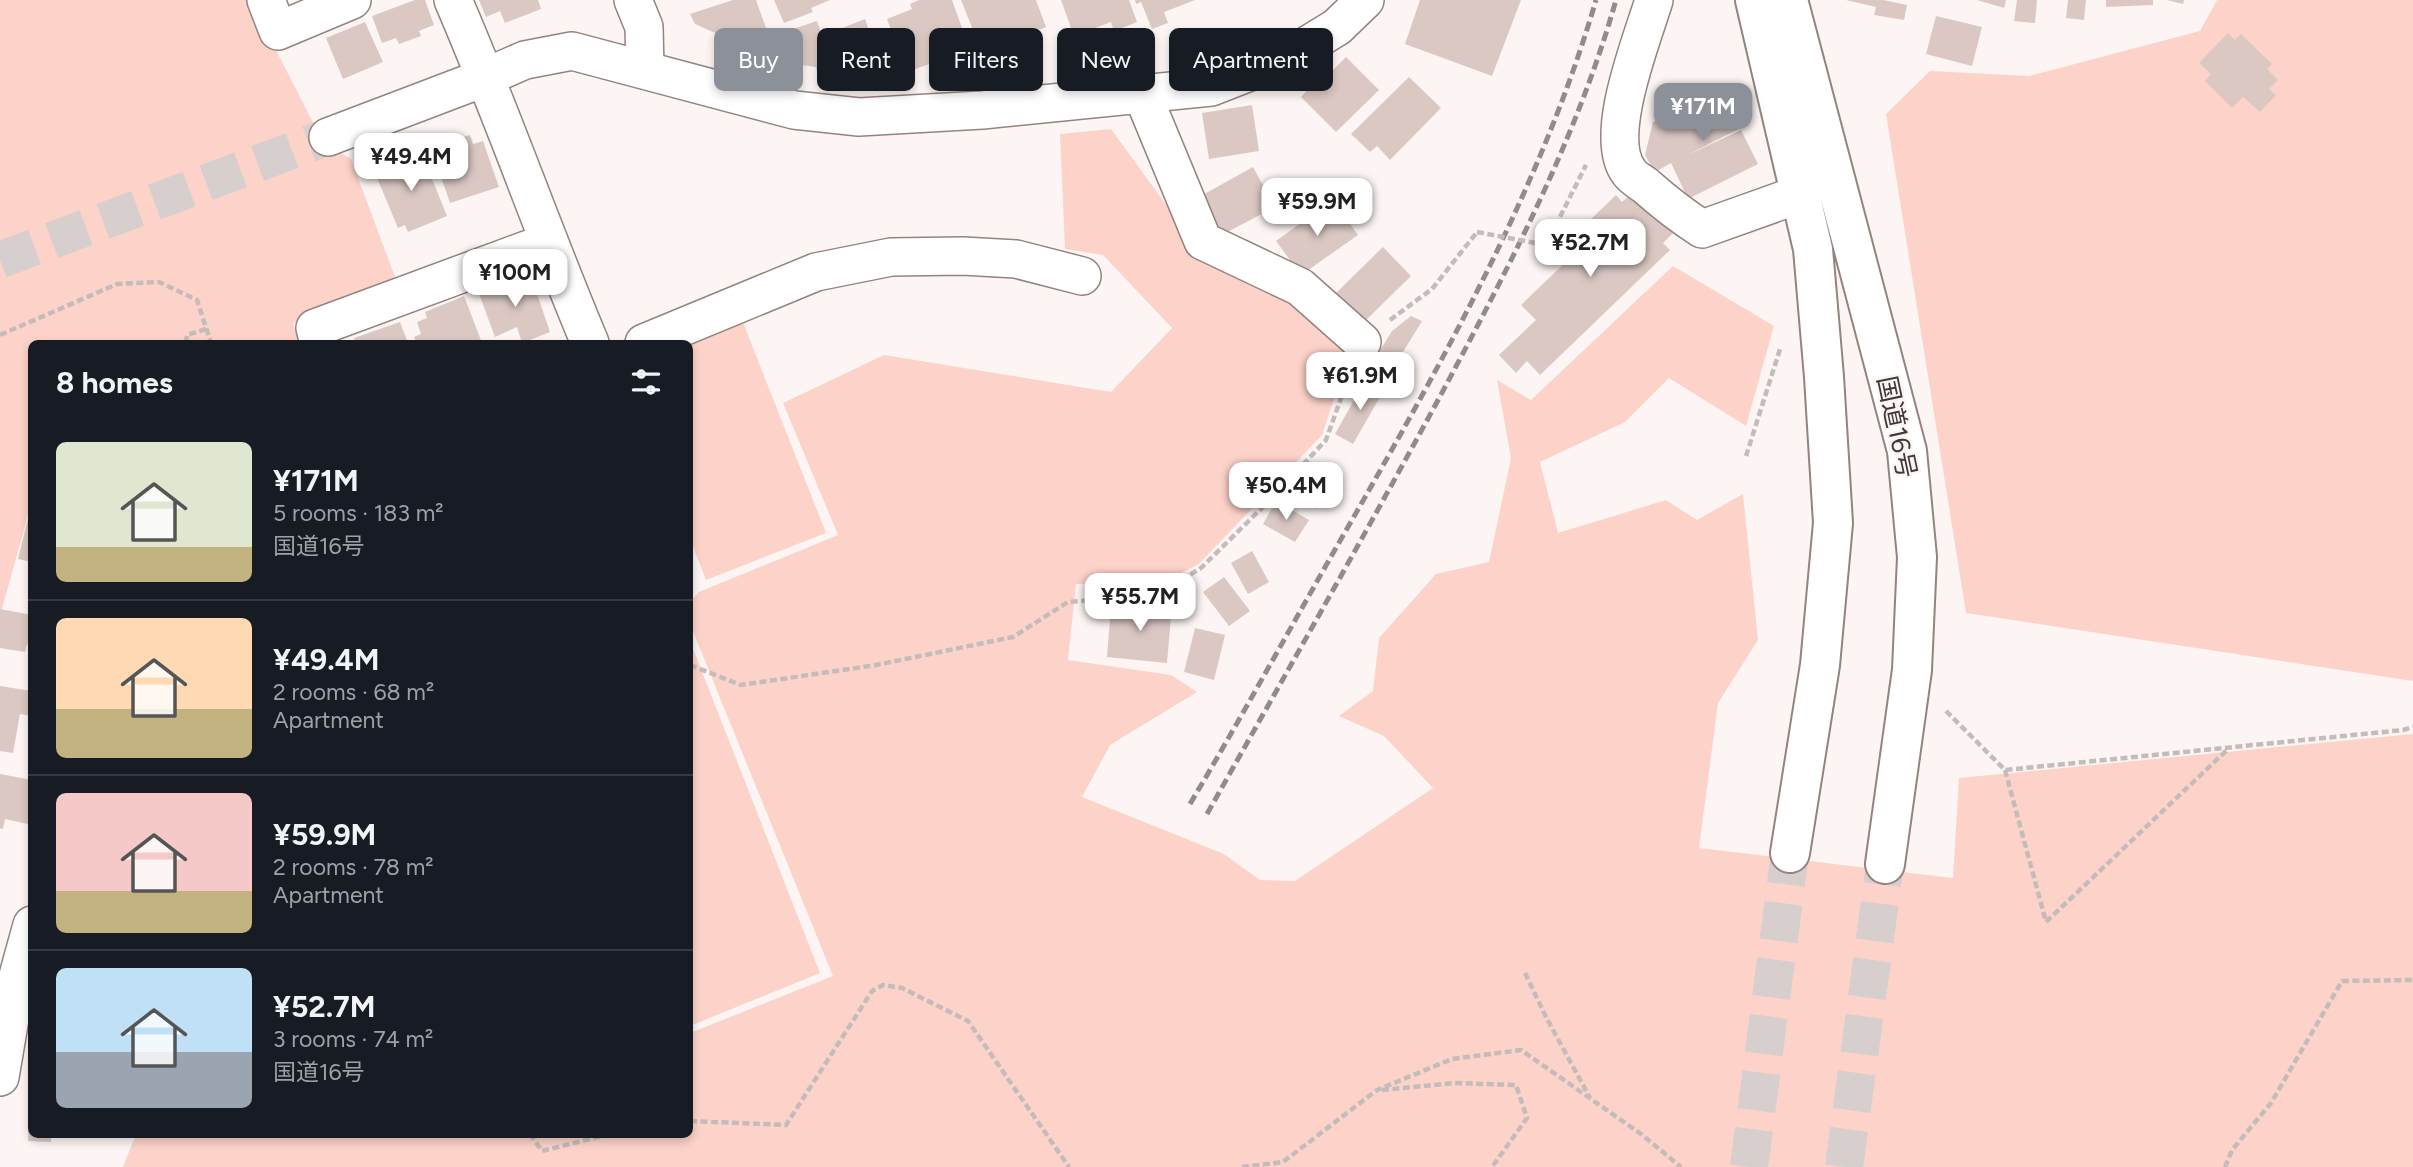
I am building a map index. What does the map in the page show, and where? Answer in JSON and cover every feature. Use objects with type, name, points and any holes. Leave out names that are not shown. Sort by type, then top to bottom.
[{"type":"highway","points":[[1755,0],[1813,249],[1833,523],[1820,665],[1790,853]]},
{"type":"highway","name":"国道16号","points":[[1788,0],[1907,451],[1917,557],[1912,670],[1885,864]]},
{"type":"street","points":[[266,0],[278,31],[352,0]]},
{"type":"street","points":[[453,0],[589,340]]},
{"type":"street","points":[[328,137],[525,60],[572,51],[794,110],[859,117],[1143,96],[1210,87],[1288,57],[1337,27],[1365,0]]},
{"type":"street","points":[[1654,0],[1619,126],[1619,150],[1629,172],[1674,210],[1702,229],[1800,194]]},
{"type":"street","points":[[644,4],[645,69]]},
{"type":"street","points":[[1143,96],[1203,241],[1300,287],[1362,342]]},
{"type":"street","points":[[318,340],[314,328],[548,242]]},
{"type":"street","points":[[651,340],[816,272],[891,257],[963,256],[1016,259],[1082,276]]},
{"type":"street","points":[[0,1077],[16,983],[28,940]]},
{"type":"path","points":[[693,667],[741,685],[876,665],[1013,637],[1068,602],[1155,596],[1201,568],[1326,440],[1362,342],[1432,289],[1477,232],[1546,245],[1589,161]]},
{"type":"path","points":[[0,335],[117,284],[159,282],[197,300],[210,340]]},
{"type":"path","points":[[186,340],[187,335],[206,329]]},
{"type":"path","points":[[1746,456],[1783,341]]},
{"type":"path","points":[[1946,711],[2005,770],[2046,922],[2230,747]]},
{"type":"path","points":[[2005,770],[2413,727]]},
{"type":"path","points":[[1525,973],[1591,1098]]},
{"type":"path","points":[[2225,1167],[2232,1150],[2271,1103],[2342,981],[2413,980]]},
{"type":"path","points":[[693,1121],[786,1125],[872,991],[883,985],[902,988],[968,1021],[1069,1167]]},
{"type":"path","points":[[1242,1167],[1283,1162],[1377,1090],[1452,1059],[1521,1050],[1641,1134],[1681,1167]]},
{"type":"path","points":[[1377,1090],[1455,1083],[1516,1085],[1527,1118],[1492,1167]]},
{"type":"path","points":[[533,1138],[542,1151],[594,1138]]},
{"type":"shaded area","points":[[0,0],[253,0],[323,142],[351,159],[395,277],[293,323],[298,340],[28,340],[28,515],[0,616]]},
{"type":"shaded area","points":[[2217,0],[2413,0],[2413,681],[1966,613],[1886,114],[1930,71],[2029,76],[2200,31]]},
{"type":"shaded area","points":[[1111,129],[1202,254],[1291,297],[1351,348],[1322,435],[1199,564],[1159,584],[1076,584],[1068,660],[1171,675],[1197,692],[1110,745],[1082,797],[1224,854],[1260,880],[1295,881],[1433,788],[1384,736],[1339,716],[1373,691],[1379,638],[1436,574],[1489,562],[1511,458],[1497,380],[1531,400],[1673,266],[1774,326],[1746,426],[1669,378],[1625,422],[1540,462],[1558,533],[1666,500],[1697,520],[1743,494],[1758,640],[1718,703],[1699,848],[1953,878],[1959,778],[2413,734],[2413,1167],[123,1167],[134,1138],[693,1138],[693,1032],[833,976],[693,631],[693,599],[699,592],[838,535],[783,403],[884,355],[1111,392],[1172,328],[1103,255],[1065,249],[1060,134]]},
{"type":"shaded area","points":[[742,320],[826,533],[706,580],[693,547],[693,342]]},
{"type":"shaded area","points":[[693,649],[820,973],[693,1025]]},
{"type":"building","points":[[415,0],[425,0],[434,25],[419,31],[421,36],[399,44],[396,38],[382,43],[372,16]]},
{"type":"building","points":[[479,0],[538,0],[541,9],[505,23],[500,11],[486,17]]},
{"type":"building","points":[[733,0],[756,0],[766,28],[714,28],[714,32],[695,24],[690,14]]},
{"type":"building","points":[[774,0],[830,0],[811,8],[813,12],[784,23]]},
{"type":"building","points":[[919,0],[952,0],[962,28],[929,28],[929,64],[915,69],[915,28],[890,28],[887,19],[912,9],[910,4]]},
{"type":"building","points":[[961,0],[1036,0],[1046,27],[1043,28],[972,28]]},
{"type":"building","points":[[1061,0],[1129,0],[1137,22],[1122,28],[1113,28],[1111,22],[1095,28],[1071,28]]},
{"type":"building","points":[[1135,0],[1195,0],[1164,12],[1168,23],[1155,28],[1152,28],[1141,2],[1136,4]]},
{"type":"building","points":[[1420,0],[1521,0],[1492,76],[1405,44]]},
{"type":"building","points":[[1846,0],[1883,0],[1907,5],[1904,20],[1874,15],[1876,7]]},
{"type":"building","points":[[1977,0],[2006,0],[2004,8]]},
{"type":"building","points":[[2017,0],[2037,0],[2035,23],[2014,21]]},
{"type":"building","points":[[2068,0],[2086,0],[2084,20],[2066,18]]},
{"type":"building","points":[[2106,0],[2153,0],[2153,5],[2106,7]]},
{"type":"building","points":[[2167,0],[2184,0],[2183,4]]},
{"type":"building","points":[[1936,16],[1982,27],[1972,66],[1926,54]]},
{"type":"building","points":[[865,19],[868,28],[842,28]]},
{"type":"building","points":[[817,21],[819,28],[817,28],[817,72],[816,67],[803,65],[803,28],[796,28]]},
{"type":"building","points":[[365,22],[383,62],[343,79],[326,38]]},
{"type":"building","points":[[2228,33],[2235,40],[2241,34],[2272,64],[2267,69],[2278,80],[2269,89],[2276,95],[2260,112],[2243,97],[2232,108],[2205,81],[2211,74],[2199,63]]},
{"type":"building","points":[[1346,57],[1379,90],[1336,132],[1301,97],[1307,91],[1333,91],[1333,70]]},
{"type":"building","points":[[1409,77],[1441,108],[1390,160],[1377,146],[1370,152],[1351,134]]},
{"type":"building","points":[[1736,87],[1750,123],[1686,156],[1741,130],[1758,164],[1688,199],[1671,163],[1655,172],[1645,155],[1653,122]]},
{"type":"building","points":[[1252,105],[1259,151],[1209,159],[1202,113]]},
{"type":"building","points":[[470,135],[473,144],[483,141],[499,187],[450,203],[431,148]]},
{"type":"building","points":[[420,149],[447,216],[408,232],[405,225],[398,228],[375,173],[411,159],[409,154]]},
{"type":"building","points":[[1253,167],[1275,207],[1220,236],[1199,197]]},
{"type":"building","points":[[1635,190],[1675,231],[1663,243],[1670,250],[1540,375],[1527,361],[1516,373],[1499,355],[1536,320],[1521,305],[1571,257],[1562,247],[1616,195],[1622,202]]},
{"type":"building","points":[[1333,200],[1358,235],[1301,275],[1276,241]]},
{"type":"building","points":[[1383,247],[1411,276],[1364,322],[1336,293]]},
{"type":"building","points":[[517,276],[533,282],[550,332],[530,340],[521,340],[517,327],[495,337],[478,291]]},
{"type":"building","points":[[464,296],[481,340],[416,340],[414,337],[421,334],[417,322],[427,318],[425,312]]},
{"type":"building","points":[[1411,316],[1422,321],[1389,375],[1371,365],[1392,331]]},
{"type":"building","points":[[400,322],[407,340],[355,340],[354,338]]},
{"type":"building","points":[[1366,379],[1384,390],[1353,444],[1335,434]]},
{"type":"building","points":[[1295,485],[1321,500],[1316,509],[1290,495]]},
{"type":"building","points":[[1276,501],[1309,520],[1295,542],[1263,524]]},
{"type":"building","points":[[28,519],[28,561],[18,559]]},
{"type":"building","points":[[1252,551],[1269,582],[1248,594],[1231,563]]},
{"type":"building","points":[[1224,577],[1250,611],[1229,626],[1203,592]]},
{"type":"building","points":[[1144,602],[1172,605],[1167,663],[1107,657],[1111,606],[1143,608]]},
{"type":"building","points":[[0,609],[28,614],[28,644],[25,652],[0,648]]},
{"type":"building","points":[[1195,628],[1225,635],[1214,680],[1184,672]]},
{"type":"building","points":[[0,686],[28,690],[28,715],[20,714],[13,753],[0,751]]},
{"type":"building","points":[[0,774],[28,779],[28,824],[5,819],[3,829],[0,828]]},
{"type":"building","points":[[28,1138],[51,1138],[51,1142],[28,1141]]},
{"type":"tunnel","points":[[0,260],[328,137]]},
{"type":"tunnel","points":[[1749,1167],[1790,853]]},
{"type":"tunnel","points":[[1844,1167],[1885,864]]},
{"type":"railway","points":[[1190,804],[1391,452],[1459,327],[1549,134],[1596,0]]},
{"type":"railway","points":[[1207,814],[1409,454],[1513,255],[1581,104],[1616,0]]}]
